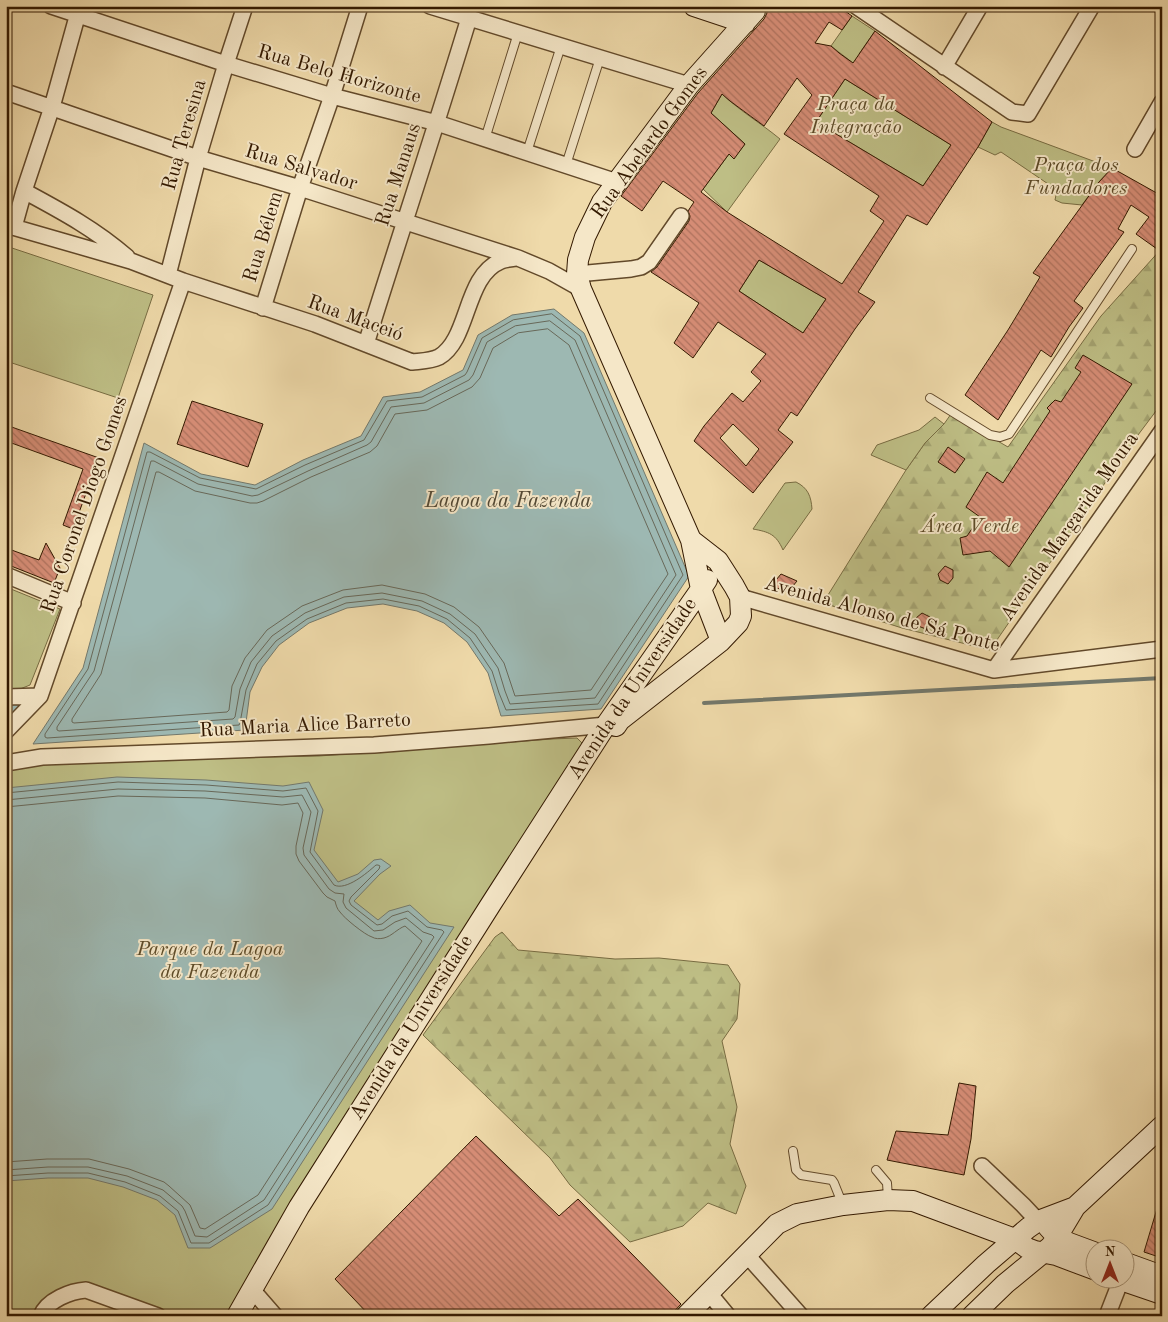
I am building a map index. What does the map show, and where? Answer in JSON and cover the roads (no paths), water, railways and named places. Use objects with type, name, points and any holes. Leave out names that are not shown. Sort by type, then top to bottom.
[{"type":"main road","points":[[694,6],[750,12]]},
{"type":"main road","name":"Rua Abelardo Gomes","points":[[579,281],[578,260],[585,237],[602,202],[689,85],[750,12]]},
{"type":"main road","name":"Avenida da Universidade","points":[[237,1316],[299,1207],[491,904],[606,725],[701,589],[691,540],[579,281]]},
{"type":"main road","points":[[691,540],[718,562],[740,597]]},
{"type":"main road","points":[[718,562],[701,589],[721,641]]},
{"type":"main road","name":"Avenida da Universidade","points":[[245,1316],[249,1303],[255,1293],[620,720],[721,641],[738,623],[741,616],[740,597]]},
{"type":"main road","points":[[972,1316],[1005,1284],[1050,1247],[1075,1207],[1162,1126]]},
{"type":"main road","points":[[686,1316],[777,1224],[797,1214],[843,1205],[888,1200],[913,1202],[1015,1239],[1027,1248],[1056,1255],[1086,1266]]},
{"type":"main road","points":[[931,1316],[986,1264],[1038,1221],[1075,1207]]},
{"type":"main road","points":[[1038,1221],[1050,1228],[1057,1237],[1086,1249]]},
{"type":"main road","points":[[1136,1267],[1162,1276]]},
{"type":"main road","points":[[1136,1285],[1162,1294]]},
{"type":"street","name":"Rua Belo Horizonte","points":[[51,6],[79,10],[226,64],[332,96],[437,123],[617,182]]},
{"type":"street","name":"Rua Teresina","points":[[168,275],[198,158],[245,6]]},
{"type":"street","name":"Rua Bélem","points":[[263,308],[360,6]]},
{"type":"street","points":[[430,6],[689,85]]},
{"type":"street","points":[[944,66],[980,6]]},
{"type":"street","points":[[862,8],[1012,112],[1028,114],[1092,6]]},
{"type":"street","points":[[10,226],[24,191],[52,107],[79,10]]},
{"type":"street","name":"Rua Manaus","points":[[366,344],[469,18]]},
{"type":"street","name":"Rua Salvador","points":[[6,92],[198,158],[300,188],[518,258],[579,281]]},
{"type":"street","points":[[1135,149],[1162,102]]},
{"type":"street","name":"Rua Maceió","points":[[24,191],[86,225],[131,260]]},
{"type":"street","points":[[579,281],[641,267],[649,262],[681,216]]},
{"type":"street","name":"Rua Maceió","points":[[10,226],[131,260],[183,281],[315,324],[412,362],[426,361],[438,357],[448,349],[455,340],[479,282],[488,270],[501,261],[518,258]]},
{"type":"street","name":"Rua Coronel Diogo Gomes","points":[[6,731],[40,696],[183,281]]},
{"type":"street","name":"Avenida Margarida Moura","points":[[994,670],[1162,431]]},
{"type":"street","points":[[6,575],[73,603]]},
{"type":"street","name":"Avenida Alonso de Sá Ponte","points":[[740,597],[994,670],[1162,649]]},
{"type":"street","points":[[6,697],[40,696]]},
{"type":"street","name":"Rua Maria Alice Barreto","points":[[6,764],[42,757],[374,745],[606,725]]},
{"type":"street","points":[[982,1166],[1038,1221]]},
{"type":"street","points":[[746,1254],[801,1316]]},
{"type":"street","points":[[41,1316],[43,1311],[52,1302],[78,1290],[86,1290],[121,1309],[158,1316]]},
{"type":"street","points":[[1107,1316],[1117,1290]]},
{"type":"street","points":[[255,1293],[275,1316]]},
{"type":"street","points":[[709,1293],[728,1316]]},
{"type":"lane","points":[[485,139],[518,33]]},
{"type":"lane","points":[[527,152],[561,46]]},
{"type":"lane","points":[[566,165],[600,58]]},
{"type":"lane","points":[[930,398],[990,435],[1000,437],[1009,434],[1132,249]]},
{"type":"lane","points":[[793,1151],[796,1170],[801,1175],[832,1180],[843,1205]]},
{"type":"lane","points":[[876,1170],[887,1183],[888,1200]]},
{"type":"water","name":"Lagoa da Fazenda","points":[[554,309],[584,333],[689,576],[601,709],[501,716],[488,673],[467,642],[444,623],[417,611],[383,604],[347,608],[309,623],[279,645],[262,667],[250,692],[245,730],[33,744],[83,668],[144,443],[201,474],[255,485],[303,460],[361,436],[383,397],[420,392],[463,370],[478,335],[512,315]]},
{"type":"water","name":"Parque da Lagoa da Fazenda","points":[[117,777],[206,780],[283,786],[309,782],[323,810],[314,850],[338,882],[358,874],[374,860],[381,859],[391,866],[380,874],[354,901],[378,920],[389,911],[410,905],[430,923],[454,927],[272,1209],[210,1248],[188,1248],[175,1215],[157,1200],[123,1187],[88,1178],[6,1181],[6,788]]},
{"type":"waterway","points":[[704,703],[1162,678]]},
{"type":"park label","name":"Praça da Integração","points":[[856,116]]},
{"type":"park label","name":"Praça dos Fundadores","points":[[1076,178]]},
{"type":"park label","name":"Área Verde","points":[[970,527]]}]
